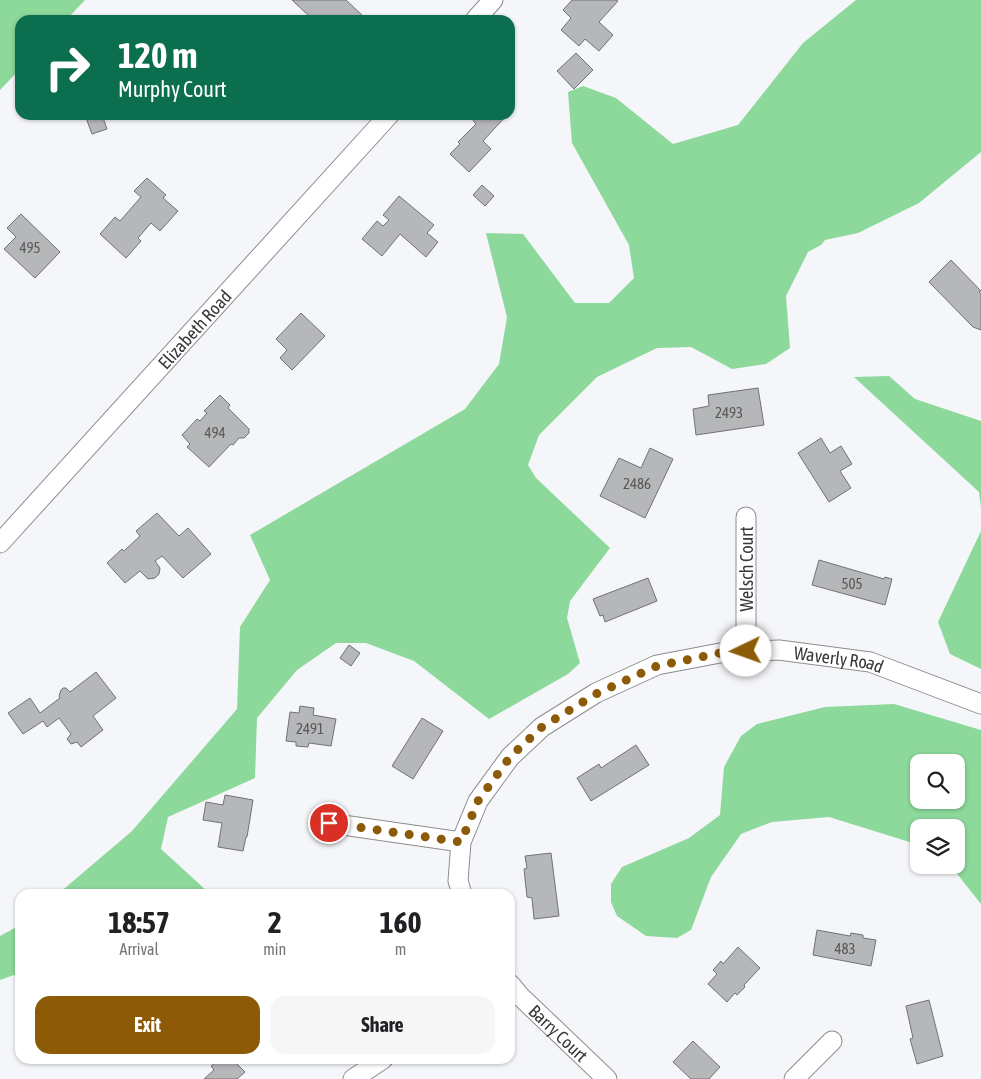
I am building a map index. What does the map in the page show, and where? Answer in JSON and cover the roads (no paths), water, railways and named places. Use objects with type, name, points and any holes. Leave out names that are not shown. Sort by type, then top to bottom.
[{"type":"street","points":[[480,15],[493,0]]},
{"type":"street","name":"Elizabeth Road","points":[[0,544],[384,120]]},
{"type":"street","name":"Welsch Court","points":[[746,518],[746,651]]},
{"type":"street","name":"Waverly Road","points":[[460,889],[458,881],[461,842],[478,801],[510,757],[542,727],[596,694],[657,666],[720,653],[779,650],[870,662],[981,704]]},
{"type":"street","points":[[329,823],[461,842]]},
{"type":"street","name":"Barry Court","points":[[515,990],[607,1079]]},
{"type":"street","points":[[794,1079],[832,1042]]},
{"type":"street","points":[[353,1079],[376,1064]]}]
